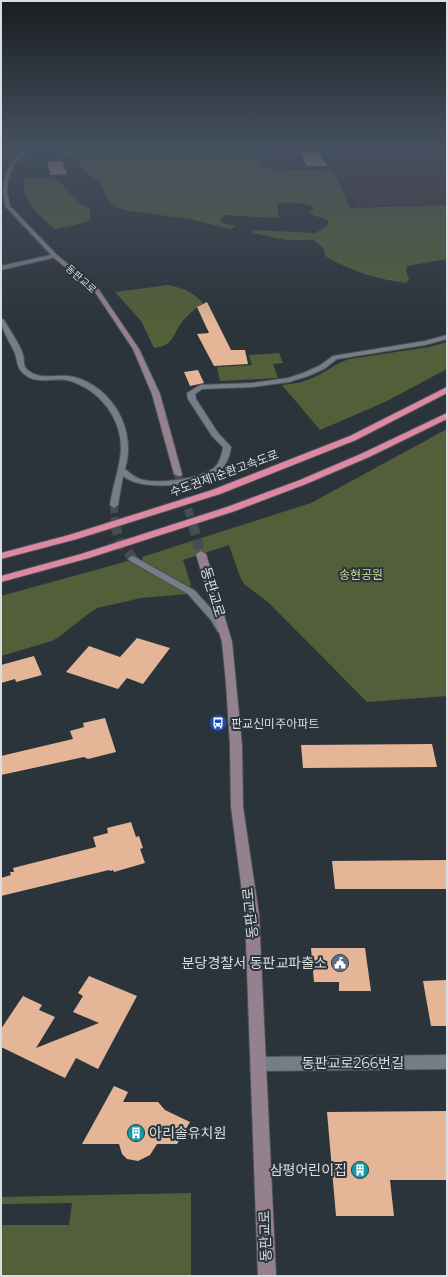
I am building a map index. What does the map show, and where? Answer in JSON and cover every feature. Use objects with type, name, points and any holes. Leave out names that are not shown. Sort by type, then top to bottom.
[{"type":"highway","name":"수도권제1순환고속도로","points":[[1,556],[73,537],[216,492],[353,438],[447,390]]},
{"type":"highway","points":[[1,579],[85,556],[231,509],[303,482],[366,455],[447,416]]},
{"type":"main road","name":"동판교로","points":[[8,206],[55,256],[97,291],[136,348],[156,394],[178,474]]},
{"type":"main road","name":"동판교로","points":[[201,554],[227,642],[234,722],[237,807],[252,915],[259,1064],[266,1276]]},
{"type":"street","points":[[1,268],[55,256]]},
{"type":"street","points":[[1,320],[20,355],[20,365],[29,375],[42,379],[62,378],[74,380],[97,393],[109,403],[123,431],[125,451],[114,505]]},
{"type":"street","points":[[121,469],[127,476],[145,483],[169,483],[206,474],[218,468],[225,458],[227,447],[215,434],[192,399],[191,393],[200,387],[287,381],[315,371],[325,366],[335,357],[425,343],[447,337]]},
{"type":"street","points":[[133,559],[191,592],[215,618],[227,642]]},
{"type":"street","name":"동판교로266번길","points":[[259,1064],[447,1062]]},
{"type":"shaded area","points":[[356,206],[382,206],[357,207]]},
{"type":"green space","points":[[31,206],[83,206],[90,209],[90,220],[76,225],[55,229]]},
{"type":"green space","points":[[114,206],[277,206],[279,218],[224,215],[220,219],[222,223],[235,226],[231,229],[189,219],[117,208]]},
{"type":"green space","points":[[311,206],[349,206],[350,208],[447,206],[447,259],[407,266],[406,271],[409,279],[406,283],[374,277],[344,266],[325,256],[324,249],[314,240],[286,240],[253,233],[253,230],[315,233],[327,226],[329,221],[309,213],[313,210],[313,206]]},
{"type":"green space","points":[[168,285],[187,291],[203,303],[184,319],[169,342],[161,347],[154,348],[141,321],[115,292]]},
{"type":"green space","points":[[447,342],[447,369],[385,402],[320,430],[282,385],[310,379],[346,360],[429,347]]},
{"type":"green space","points":[[279,353],[283,363],[273,364],[278,378],[220,381],[217,367],[252,365],[249,355]]},
{"type":"green space","name":"송현공원","points":[[447,429],[447,696],[367,702],[269,603],[244,584],[229,545],[183,560],[191,585],[189,586],[143,561],[142,557],[311,503]]},
{"type":"green space","points":[[128,561],[187,594],[141,598],[97,608],[52,641],[1,656],[1,596]]},
{"type":"green space","points":[[191,1193],[191,1276],[1,1276],[1,1225],[69,1225],[72,1203],[1,1204],[1,1197]]},
{"type":"building","points":[[207,302],[231,350],[245,350],[248,364],[214,366],[197,334],[209,333],[197,307]]},
{"type":"building","points":[[198,370],[204,383],[190,386],[184,372]]},
{"type":"building","points":[[137,638],[170,648],[143,684],[127,678],[118,689],[66,672],[89,646],[120,657]]},
{"type":"building","points":[[34,656],[42,675],[16,682],[15,679],[1,683],[1,665]]},
{"type":"building","points":[[105,718],[116,752],[88,759],[84,757],[1,775],[1,756],[73,739],[70,731],[84,727],[83,723]]},
{"type":"building","points":[[432,744],[437,767],[303,768],[301,745]]},
{"type":"building","points":[[131,822],[136,837],[139,836],[143,848],[140,849],[145,863],[114,872],[113,870],[109,870],[1,896],[1,878],[11,875],[10,872],[14,872],[13,868],[96,847],[93,837],[108,833],[107,828]]},
{"type":"building","points":[[447,860],[447,889],[335,889],[332,861]]},
{"type":"building","name":"분당경찰서 동판교파출소","points":[[311,948],[365,948],[371,991],[339,991],[339,982],[314,982]]},
{"type":"building","points":[[89,976],[137,996],[98,1069],[76,1058],[65,1078],[1,1047],[1,1029],[23,996],[42,1005],[39,1010],[55,1017],[36,1048],[99,1023],[73,1012],[83,996],[78,993]]},
{"type":"building","points":[[447,980],[447,1026],[431,1026],[423,981]]},
{"type":"building","name":"아리솔유치원","points":[[114,1086],[128,1092],[123,1102],[158,1102],[165,1110],[190,1122],[177,1144],[157,1144],[150,1155],[138,1161],[127,1159],[122,1154],[119,1144],[82,1144]]},
{"type":"building","name":"삼평어린이집","points":[[447,1111],[447,1180],[390,1180],[394,1216],[336,1216],[327,1112]]},
{"type":"tunnel","points":[[178,474],[193,526]]},
{"type":"tunnel","points":[[114,505],[115,526]]},
{"type":"tunnel","points":[[115,525],[120,541],[133,559]]},
{"type":"tunnel","points":[[193,525],[201,554]]},
{"type":"place","name":"판교신미주아파트","points":[[218,723]]},
{"type":"place","name":"분당경찰서 동판교파출소","points":[[340,963]]},
{"type":"place","name":"아리솔유치원","points":[[136,1133]]},
{"type":"place","name":"삼평어린이집","points":[[360,1170]]}]
